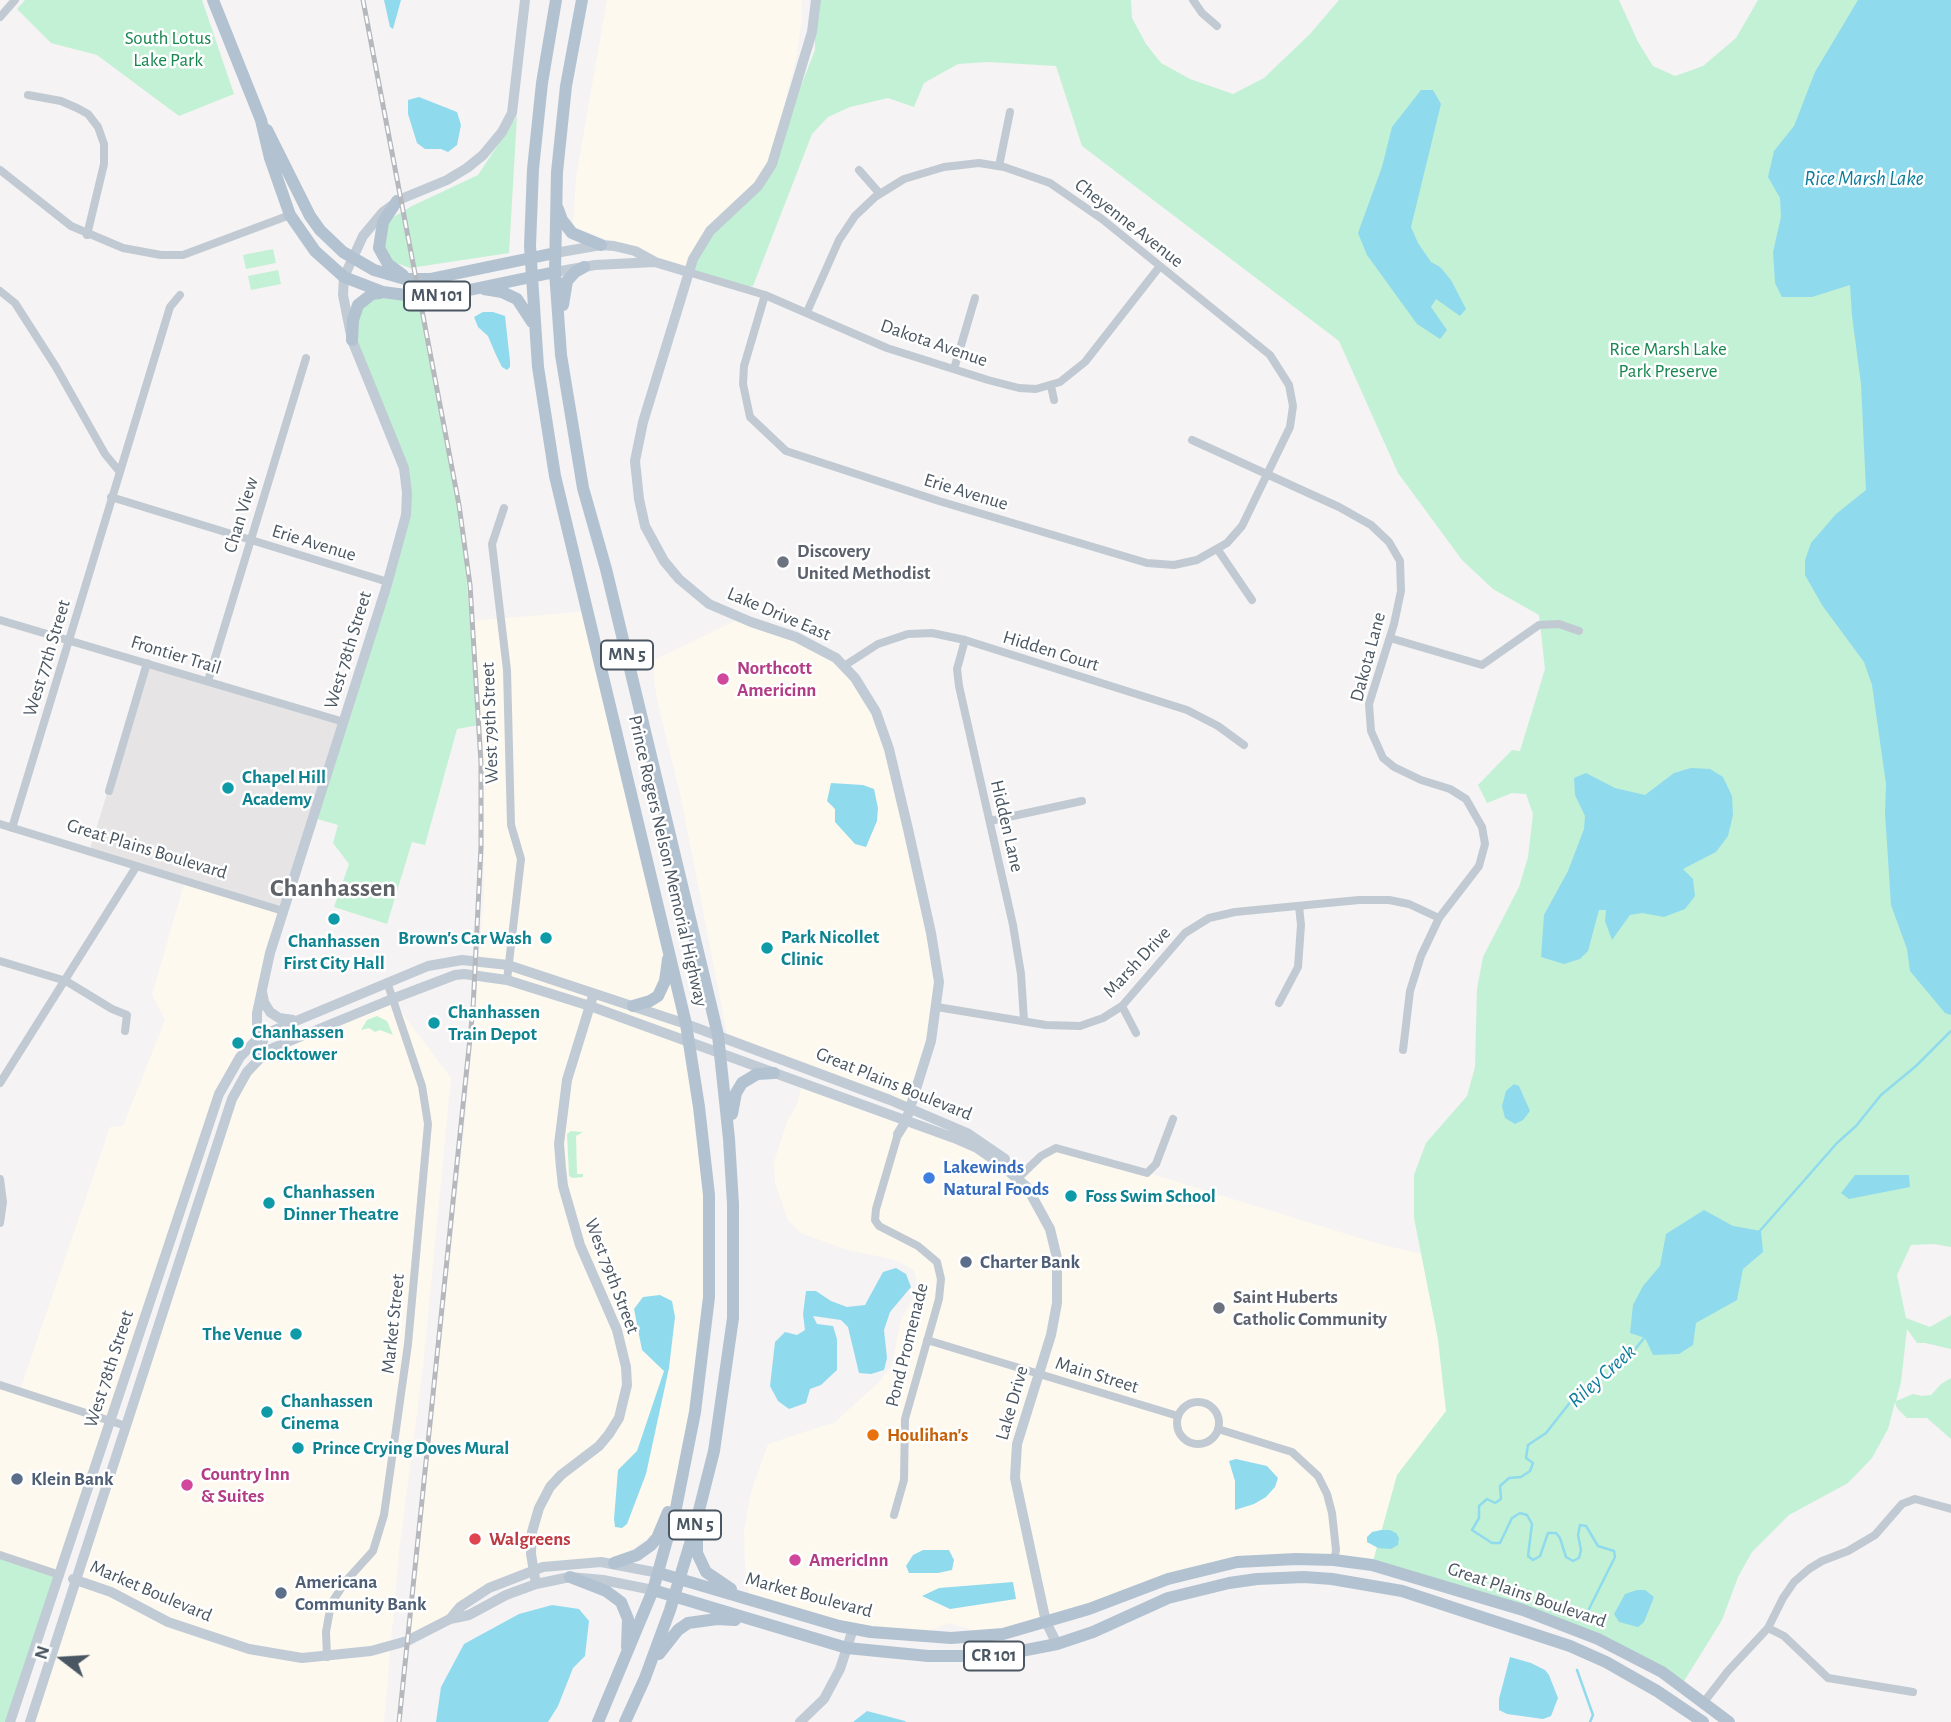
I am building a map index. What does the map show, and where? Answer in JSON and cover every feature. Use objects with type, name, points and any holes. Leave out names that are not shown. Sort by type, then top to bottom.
[{"type":"main road","name":"MN 101","points":[[213,0],[261,120],[270,158],[290,215],[315,251],[344,276],[383,292],[420,297],[479,289],[555,272]]},
{"type":"main road","name":"Prince Rogers Nelson Memorial Highway","points":[[556,0],[536,135],[531,258],[541,395],[555,477],[687,1024],[709,1195],[709,1297],[695,1412],[684,1469],[659,1573],[598,1722]]},
{"type":"main road","name":"Prince Rogers Nelson Memorial Highway","points":[[582,0],[566,86],[557,172],[555,272],[565,391],[583,488],[606,569],[718,1035],[733,1204],[733,1318],[714,1451],[680,1578],[645,1678],[625,1722]]},
{"type":"main road","name":"MN 101","points":[[261,120],[310,216],[327,239],[352,258],[384,274],[410,279],[450,275],[555,253]]},
{"type":"main road","points":[[397,201],[383,222],[379,247],[388,264],[410,279]]},
{"type":"main road","points":[[556,204],[562,220],[572,233],[601,245]]},
{"type":"main road","points":[[559,333],[568,281],[584,267]]},
{"type":"main road","points":[[479,289],[502,292],[517,299],[534,326]]},
{"type":"main road","points":[[352,340],[353,320],[358,305],[372,294],[383,292]]},
{"type":"main road","points":[[633,1006],[656,998],[664,984],[668,959],[666,934]]},
{"type":"main road","points":[[729,1139],[738,1087],[750,1076],[774,1073]]},
{"type":"main road","points":[[614,1563],[628,1560],[645,1551],[657,1538],[684,1469]]},
{"type":"main road","points":[[701,1506],[696,1542],[700,1563],[713,1578],[750,1600]]},
{"type":"main road","name":"Market Boulevard","points":[[659,1573],[853,1629],[951,1638],[1003,1634],[1110,1602],[1168,1579],[1203,1569],[1263,1560],[1334,1560]]},
{"type":"main road","name":"Great Plains Boulevard","points":[[1334,1560],[1371,1565],[1414,1577],[1575,1629],[1662,1672],[1728,1722]]},
{"type":"main road","points":[[569,1577],[606,1591],[625,1609],[628,1639],[620,1673]]},
{"type":"main road","name":"Market Boulevard","points":[[653,1590],[847,1648],[928,1656],[995,1656],[1057,1644],[1093,1632],[1168,1598],[1184,1594],[1257,1579],[1332,1579]]},
{"type":"main road","name":"Great Plains Boulevard","points":[[1332,1579],[1402,1591],[1570,1646],[1606,1662],[1657,1691],[1703,1722]]},
{"type":"main road","points":[[645,1678],[672,1637],[688,1623],[717,1619],[758,1622]]},
{"type":"street","points":[[0,17],[15,0]]},
{"type":"street","points":[[344,276],[373,223],[397,201],[447,180],[467,168],[483,155],[502,132],[512,113],[525,0]]},
{"type":"street","name":"Lake Drive East","points":[[816,0],[812,32],[772,164],[758,186],[710,231],[688,272],[643,422],[635,461],[645,526],[664,561],[679,579],[709,604],[796,638],[836,658],[855,678],[876,712],[889,749],[931,933],[939,982],[931,1041],[910,1108],[898,1134]]},
{"type":"street","points":[[1193,0],[1202,13],[1217,26]]},
{"type":"street","points":[[28,95],[61,100],[88,114],[98,127],[104,144],[104,164],[87,235]]},
{"type":"street","points":[[999,166],[1010,112]]},
{"type":"street","name":"Cheyenne Avenue","points":[[807,312],[839,240],[855,216],[880,194],[904,179],[944,167],[979,163],[999,166],[1051,183],[1102,219],[1270,355],[1282,369],[1289,385],[1293,406],[1290,427],[1269,474]]},
{"type":"street","points":[[0,170],[62,220],[87,235],[123,248],[161,255],[183,255],[290,215]]},
{"type":"street","points":[[859,170],[880,194]]},
{"type":"street","name":"Dakota Avenue","points":[[555,253],[601,245],[635,251],[655,262],[765,295],[887,348],[1019,388],[1051,386]]},
{"type":"street","name":"Dakota Avenue","points":[[555,272],[611,263],[655,262]]},
{"type":"street","points":[[1054,400],[1051,386],[1073,374],[1085,362],[1160,267]]},
{"type":"street","name":"West 78th Street","points":[[30,1722],[232,1099],[247,1072],[268,1050],[260,1036],[257,1013],[262,988],[283,911],[388,582],[406,515],[404,468],[352,340],[345,312],[342,287],[344,276]]},
{"type":"street","points":[[0,291],[15,303],[56,367],[105,454],[119,471]]},
{"type":"street","points":[[119,471],[170,307],[180,295]]},
{"type":"street","name":"Erie Avenue","points":[[765,295],[746,357],[743,384],[750,416],[786,451],[939,501],[1147,563],[1174,565],[1197,560],[1218,550],[1242,527],[1269,474]]},
{"type":"street","points":[[954,369],[975,298]]},
{"type":"street","name":"Chan View","points":[[208,681],[306,358]]},
{"type":"street","name":"Dakota Lane","points":[[1192,440],[1339,507],[1371,525],[1389,542],[1400,561],[1401,591],[1390,638],[1369,704],[1371,731],[1383,758],[1394,767],[1463,796],[1478,820],[1485,844],[1479,866],[1440,918],[1421,956],[1410,991],[1403,1050]]},
{"type":"street","name":"West 77th Street","points":[[12,828],[119,471]]},
{"type":"street","name":"Erie Avenue","points":[[111,497],[388,582]]},
{"type":"street","name":"West 79th Street","points":[[504,508],[492,544],[507,670],[511,825],[521,859],[507,980]]},
{"type":"street","points":[[1218,550],[1252,600]]},
{"type":"street","name":"Frontier Trail","points":[[0,620],[344,722]]},
{"type":"street","points":[[1390,638],[1482,665],[1539,625],[1559,625],[1579,631]]},
{"type":"street","name":"Hidden Court","points":[[844,666],[878,644],[908,634],[933,633],[965,640],[1187,710],[1218,726],[1244,746]]},
{"type":"street","name":"Hidden Lane","points":[[965,640],[957,669],[959,686],[1013,925],[1021,974],[1024,1021]]},
{"type":"street","points":[[109,791],[147,663]]},
{"type":"street","points":[[990,821],[1082,801]]},
{"type":"street","name":"Great Plains Boulevard","points":[[0,824],[283,911]]},
{"type":"street","points":[[0,1083],[136,867]]},
{"type":"street","name":"Marsh Drive","points":[[937,1007],[1024,1021],[1080,1026],[1102,1018],[1122,1006],[1185,933],[1209,918],[1235,912],[1389,900],[1409,904],[1440,918]]},
{"type":"street","points":[[1279,1003],[1298,967],[1301,925],[1299,906]]},
{"type":"street","points":[[0,961],[66,981],[127,1015],[125,1031]]},
{"type":"street","name":"Great Plains Boulevard","points":[[260,1036],[428,966],[450,961],[508,965],[718,1035],[910,1108],[967,1133],[992,1148],[1008,1162],[1018,1178]]},
{"type":"street","name":"Great Plains Boulevard","points":[[268,1050],[455,975],[507,980],[590,1006],[977,1148],[1018,1178]]},
{"type":"street","name":"Market Street","points":[[327,1657],[326,1629],[331,1604],[345,1582],[373,1551],[384,1515],[408,1344],[428,1125],[422,1086],[387,982]]},
{"type":"street","points":[[262,988],[264,1002],[270,1012],[279,1018],[296,1019]]},
{"type":"street","name":"West 79th Street","points":[[536,1584],[532,1532],[543,1500],[561,1475],[599,1446],[609,1434],[619,1418],[627,1384],[626,1367],[617,1330],[580,1245],[566,1198],[561,1168],[559,1144],[562,1108],[574,1051],[594,993]]},
{"type":"street","points":[[1122,1006],[1136,1033]]},
{"type":"street","name":"West 78th Street","points":[[10,1722],[219,1094],[240,1057],[260,1036]]},
{"type":"street","points":[[1018,1178],[1041,1156],[1056,1148],[1147,1173],[1156,1164],[1173,1119]]},
{"type":"street","name":"Pond Promenade","points":[[894,1515],[904,1480],[905,1419],[939,1299],[941,1279],[937,1262],[918,1246],[879,1226],[875,1220],[898,1134]]},
{"type":"street","name":"Lake Drive","points":[[1018,1178],[1040,1207],[1057,1258],[1057,1303],[1051,1335],[1017,1444],[1016,1478],[1046,1622],[1057,1644]]},
{"type":"street","points":[[0,1180],[3,1202],[0,1223]]},
{"type":"street","name":"Main Street","points":[[927,1340],[1178,1416]]},
{"type":"street","points":[[0,1385],[127,1426]]},
{"type":"street","points":[[1203,1402],[1215,1410],[1219,1419],[1218,1429],[1206,1442],[1189,1442],[1177,1428],[1178,1416],[1182,1408],[1189,1403],[1203,1402]]},
{"type":"street","points":[[1218,1429],[1292,1452],[1318,1476],[1332,1513],[1336,1550],[1334,1560]]},
{"type":"street","points":[[1704,1702],[1728,1671],[1768,1628],[1794,1582],[1822,1561],[1848,1551],[1875,1535],[1902,1504],[1915,1499],[1951,1509]]},
{"type":"street","name":"Market Boulevard","points":[[0,1555],[111,1592],[168,1622],[249,1649],[302,1658],[371,1651],[407,1641],[450,1619],[469,1615],[506,1595],[536,1584],[569,1577],[603,1580],[653,1590]]},
{"type":"street","name":"Market Boulevard","points":[[450,1619],[460,1607],[489,1588],[543,1567],[614,1563],[659,1573]]},
{"type":"street","points":[[1768,1628],[1784,1636],[1828,1678],[1913,1692]]},
{"type":"street","points":[[800,1722],[824,1699],[840,1669],[853,1629]]},
{"type":"shaded area","points":[[607,0],[801,0],[802,19],[796,59],[768,170],[688,272],[573,226],[576,177]]},
{"type":"shaded area","points":[[589,611],[699,1107],[709,1297],[675,1495],[662,1527],[614,1563],[597,1562],[509,1580],[407,1641],[465,1122],[484,894],[484,811],[470,621]]},
{"type":"shaded area","points":[[741,618],[837,659],[863,691],[890,752],[938,977],[936,1018],[910,1108],[728,1039],[681,798],[657,700],[652,661]]},
{"type":"shaded area","points":[[147,663],[344,722],[283,911],[89,852]]},
{"type":"shaded area","points":[[185,881],[283,911],[259,1030],[233,1068],[60,1575],[0,1556],[0,1385],[20,1390],[110,1127],[123,1126],[165,1020],[152,995]]},
{"type":"shaded area","points":[[392,999],[451,1078],[423,1367],[399,1552],[384,1722],[30,1722],[245,1075],[268,1050]]},
{"type":"shaded area","points":[[802,1084],[967,1144],[1018,1178],[1041,1156],[1061,1150],[1145,1172],[1376,1243],[1421,1254],[1436,1327],[1446,1411],[1397,1475],[1372,1565],[1255,1561],[988,1635],[949,1623],[916,1636],[853,1629],[750,1600],[744,1530],[751,1492],[768,1444],[835,1422],[878,1383],[892,1365],[901,1320],[918,1289],[914,1270],[895,1260],[844,1249],[801,1233],[788,1220],[775,1183],[774,1162]]},
{"type":"green space","name":"South Lotus Lake Park","points":[[25,0],[202,0],[234,94],[179,116],[97,55],[51,43],[17,9]]},
{"type":"green space","name":"Rice Marsh Lake Park Preserve","points":[[814,0],[1131,0],[1132,18],[1146,44],[1161,63],[1190,79],[1233,94],[1264,78],[1310,34],[1339,0],[1619,0],[1638,42],[1653,66],[1675,76],[1703,66],[1736,38],[1758,0],[1951,0],[1951,1247],[1934,1244],[1911,1245],[1897,1275],[1906,1318],[1930,1327],[1951,1315],[1951,1349],[1917,1343],[1907,1329],[1896,1401],[1913,1394],[1931,1395],[1951,1378],[1951,1439],[1927,1418],[1907,1418],[1895,1402],[1888,1429],[1872,1458],[1848,1483],[1789,1515],[1752,1552],[1738,1577],[1722,1620],[1681,1686],[1587,1634],[1372,1565],[1397,1475],[1446,1411],[1438,1339],[1414,1218],[1414,1175],[1426,1143],[1467,1096],[1475,1067],[1477,989],[1483,957],[1519,887],[1528,857],[1533,814],[1526,794],[1512,793],[1487,803],[1478,785],[1512,750],[1520,751],[1545,669],[1539,615],[1493,589],[1462,560],[1398,473],[1339,341],[1082,146],[1056,66],[988,62],[958,64],[924,83],[914,107],[888,98],[850,107],[828,117],[812,134],[753,286],[742,288],[688,272],[721,219],[768,170],[815,50]]},
{"type":"green space","points":[[517,116],[509,253],[410,268],[391,261],[379,244],[390,219],[478,175]]},
{"type":"green space","points":[[273,249],[276,263],[246,269],[243,255]]},
{"type":"green space","points":[[278,270],[281,284],[251,290],[248,276]]},
{"type":"green space","points":[[383,292],[420,297],[461,515],[479,725],[457,729],[425,845],[412,842],[387,924],[334,907],[349,864],[333,843],[338,825],[314,818],[406,515],[404,468],[352,340],[355,312]]},
{"type":"green space","points":[[377,1016],[387,1021],[393,1035],[380,1030],[375,1032],[369,1028],[361,1030],[367,1020]]},
{"type":"green space","points":[[571,1131],[583,1132],[576,1136],[577,1174],[583,1174],[583,1177],[569,1176],[567,1134]]},
{"type":"green space","points":[[0,1556],[60,1575],[11,1722],[0,1722]]},
{"type":"water","points":[[384,0],[401,0],[393,29],[390,27]]},
{"type":"water","name":"Rice Marsh Lake","points":[[1858,0],[1951,0],[1951,1015],[1945,1013],[1910,971],[1907,949],[1891,905],[1885,813],[1886,784],[1872,685],[1864,662],[1822,605],[1805,575],[1805,560],[1811,543],[1836,514],[1866,490],[1861,384],[1850,285],[1812,297],[1782,297],[1775,283],[1773,252],[1781,217],[1780,198],[1768,177],[1774,151],[1794,126],[1815,72]]},
{"type":"water","points":[[1421,90],[1433,90],[1441,104],[1411,227],[1431,262],[1440,267],[1451,280],[1466,309],[1460,316],[1436,299],[1431,307],[1447,330],[1440,339],[1417,324],[1367,255],[1358,233],[1382,167],[1392,127]]},
{"type":"water","points":[[419,97],[457,112],[461,125],[457,145],[448,152],[425,149],[417,143],[408,114],[408,100]]},
{"type":"water","points":[[483,312],[505,316],[510,361],[507,370],[502,367],[488,336],[478,327],[474,317]]},
{"type":"water","points":[[1691,768],[1710,769],[1723,777],[1732,796],[1733,815],[1728,836],[1716,852],[1683,869],[1693,879],[1695,896],[1685,909],[1664,917],[1642,913],[1630,915],[1612,940],[1605,921],[1606,910],[1599,910],[1588,951],[1580,959],[1564,964],[1541,957],[1544,915],[1568,871],[1584,829],[1585,816],[1575,795],[1574,778],[1586,773],[1615,788],[1645,795],[1674,773]]},
{"type":"water","points":[[831,783],[863,785],[874,789],[878,808],[877,821],[866,847],[855,844],[835,822],[835,809],[827,801]]},
{"type":"water","points":[[1514,1084],[1519,1086],[1530,1111],[1523,1120],[1515,1124],[1505,1118],[1502,1106],[1506,1091]]},
{"type":"water","points":[[1855,1175],[1909,1175],[1910,1187],[1849,1199],[1841,1193]]},
{"type":"water","points":[[1704,1210],[1733,1226],[1761,1231],[1763,1252],[1743,1269],[1737,1300],[1696,1323],[1693,1345],[1679,1354],[1653,1355],[1645,1338],[1630,1333],[1633,1305],[1643,1286],[1660,1266],[1666,1234]]},
{"type":"water","points":[[896,1268],[906,1274],[911,1287],[890,1312],[884,1330],[887,1358],[884,1370],[871,1374],[859,1373],[848,1327],[841,1320],[813,1316],[817,1324],[833,1326],[837,1339],[837,1370],[821,1385],[810,1389],[806,1403],[789,1409],[778,1401],[770,1386],[775,1342],[785,1332],[797,1335],[805,1330],[803,1314],[806,1291],[816,1291],[847,1307],[865,1305],[883,1272]]},
{"type":"water","points":[[660,1295],[672,1301],[675,1317],[669,1368],[646,1474],[627,1524],[622,1528],[615,1527],[618,1470],[637,1451],[664,1371],[642,1350],[634,1309],[643,1297]]},
{"type":"water","points":[[1236,1459],[1267,1466],[1278,1478],[1275,1487],[1266,1497],[1235,1510],[1235,1481],[1229,1461]]},
{"type":"water","points":[[1381,1530],[1396,1533],[1399,1538],[1398,1545],[1391,1549],[1378,1548],[1367,1542],[1367,1537],[1372,1532]]},
{"type":"water","points":[[923,1550],[949,1550],[954,1560],[952,1570],[909,1573],[906,1566],[913,1555]]},
{"type":"water","points":[[1013,1582],[1016,1599],[950,1609],[922,1596],[939,1588]]},
{"type":"water","points":[[1645,1590],[1654,1597],[1644,1622],[1638,1627],[1619,1622],[1614,1614],[1625,1594]]},
{"type":"water","points":[[552,1605],[579,1609],[589,1621],[585,1656],[573,1668],[558,1706],[548,1722],[436,1722],[441,1687],[464,1644],[519,1614]]},
{"type":"water","points":[[1510,1657],[1531,1663],[1549,1675],[1558,1698],[1551,1716],[1543,1719],[1507,1714],[1499,1710],[1499,1699]]},
{"type":"water","points":[[867,1711],[905,1721],[906,1722],[853,1722]]},
{"type":"waterway","name":"Riley Creek","points":[[1758,1233],[1881,1095],[1916,1066],[1951,1031]]},
{"type":"waterway","name":"Riley Creek","points":[[1589,1609],[1615,1557],[1614,1551],[1598,1546],[1586,1526],[1580,1525],[1578,1535],[1581,1550],[1579,1558],[1573,1561],[1566,1557],[1556,1533],[1548,1533],[1540,1556],[1533,1560],[1528,1556],[1532,1524],[1527,1515],[1520,1513],[1512,1518],[1500,1543],[1492,1543],[1472,1530],[1479,1518],[1479,1506],[1487,1499],[1495,1503],[1501,1499],[1500,1486],[1509,1478],[1521,1477],[1530,1471],[1533,1463],[1526,1458],[1528,1445],[1546,1433],[1572,1400],[1623,1364],[1645,1337]]},
{"type":"waterway","name":"Riley Creek","points":[[1577,1670],[1593,1715],[1590,1722]]},
{"type":"railway","points":[[363,0],[459,505],[470,585],[481,763],[481,847],[473,1009],[399,1722]]},
{"type":"place","name":"Discovery United Methodist","points":[[783,562]]},
{"type":"place","name":"Northcott Americinn","points":[[723,679]]},
{"type":"place","name":"Chapel Hill Academy","points":[[228,788]]},
{"type":"place","name":"Chanhassen First City Hall","points":[[334,919]]},
{"type":"place","name":"Brown's Car Wash","points":[[546,938]]},
{"type":"place","name":"Park Nicollet Clinic","points":[[767,948]]},
{"type":"place","name":"Chanhassen Train Depot","points":[[434,1023]]},
{"type":"place","name":"Chanhassen Clocktower","points":[[238,1043]]},
{"type":"place","name":"Lakewinds Natural Foods","points":[[929,1178]]},
{"type":"place","name":"Foss Swim School","points":[[1071,1196]]},
{"type":"place","name":"Chanhassen Dinner Theatre","points":[[269,1203]]},
{"type":"place","name":"Charter Bank","points":[[966,1262]]},
{"type":"place","name":"Saint Huberts Catholic Community","points":[[1219,1308]]},
{"type":"place","name":"The Venue","points":[[296,1334]]},
{"type":"place","name":"Chanhassen Cinema","points":[[267,1412]]},
{"type":"place","name":"Houlihan's","points":[[873,1435]]},
{"type":"place","name":"Prince Crying Doves Mural","points":[[298,1448]]},
{"type":"place","name":"Klein Bank","points":[[17,1479]]},
{"type":"place","name":"Country Inn & Suites","points":[[187,1485]]},
{"type":"place","name":"Walgreens","points":[[475,1539]]},
{"type":"place","name":"AmericInn","points":[[795,1560]]},
{"type":"place","name":"Americana Community Bank","points":[[281,1593]]},
{"type":"district","name":"Chanhassen","points":[[333,888]]}]
